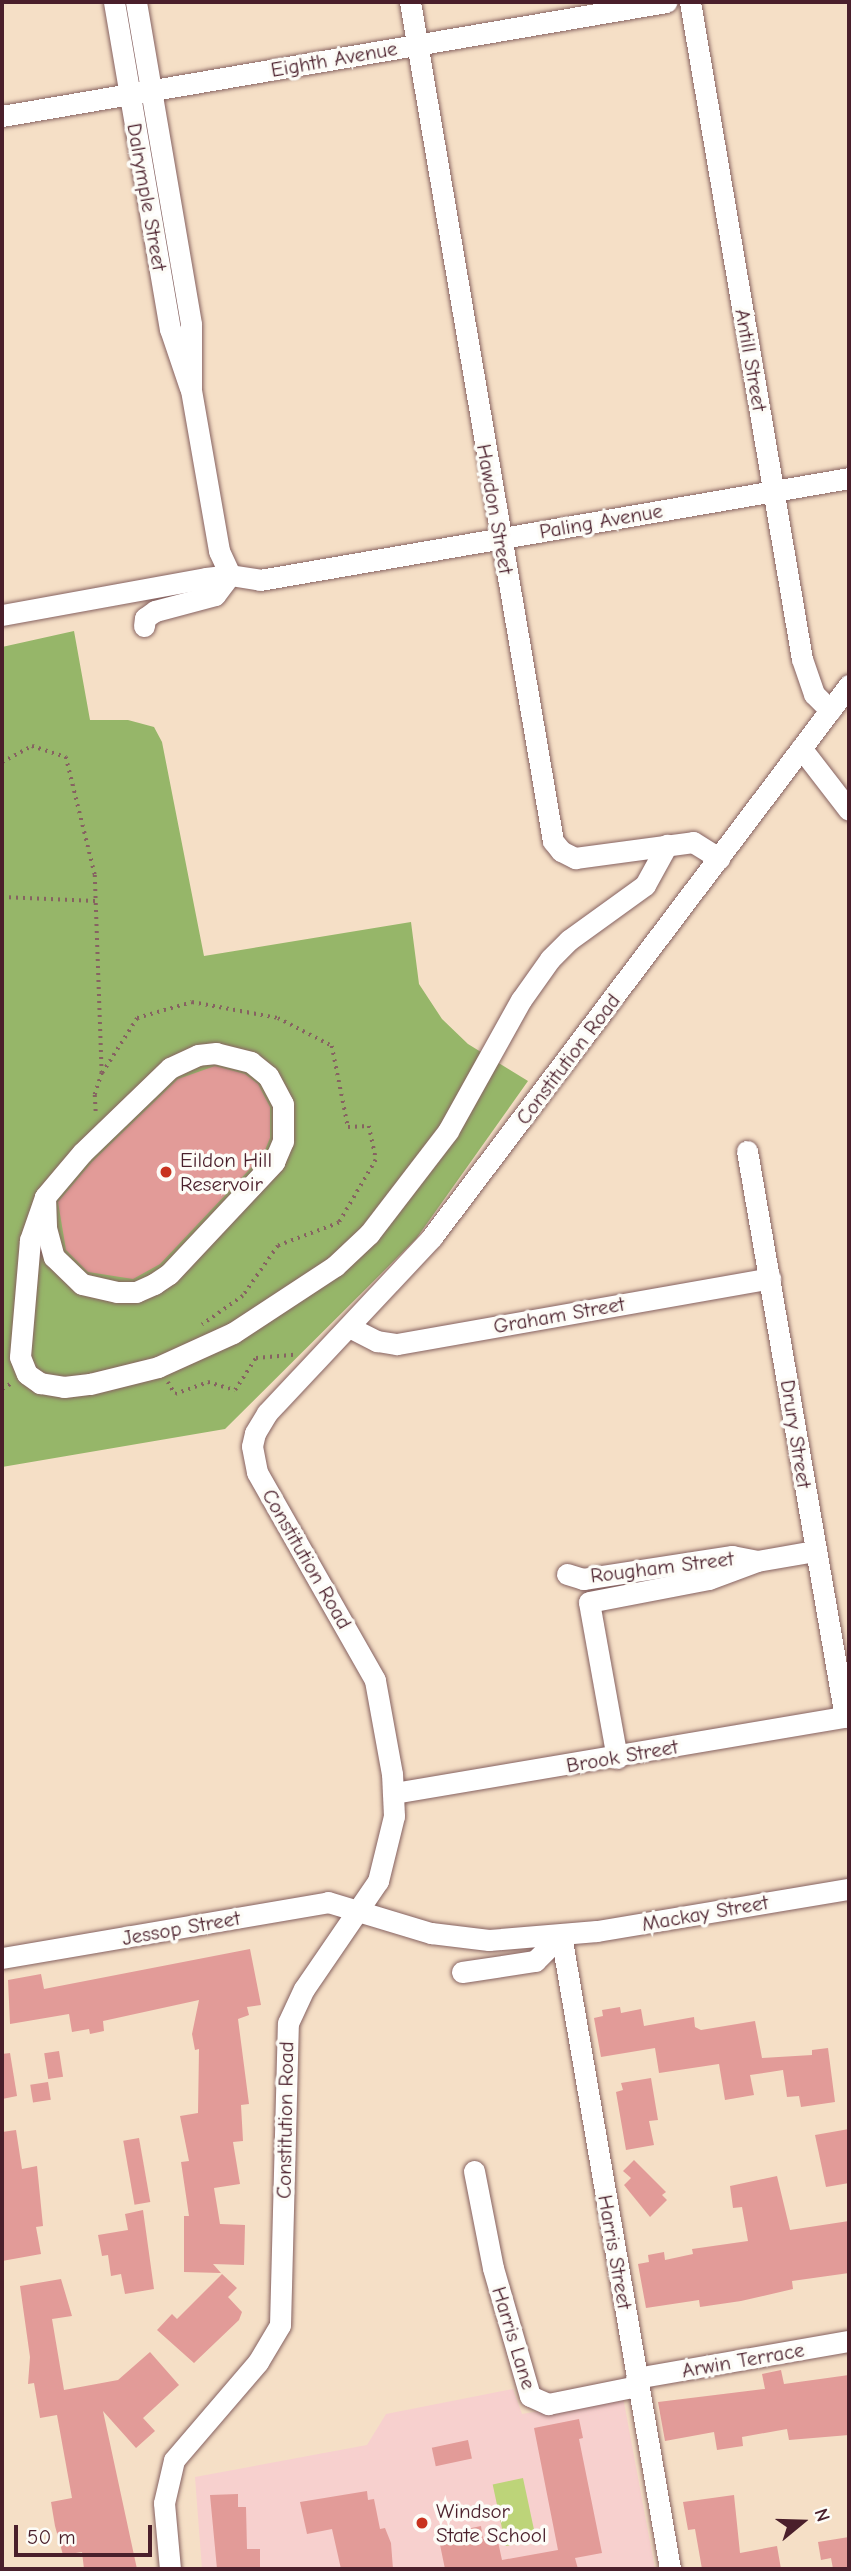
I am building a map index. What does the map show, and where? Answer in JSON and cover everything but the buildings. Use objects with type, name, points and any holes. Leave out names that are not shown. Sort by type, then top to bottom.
[{"type":"street","name":"Dalrymple Street","points":[[114,2],[170,329],[191,390],[219,551],[230,575]]},
{"type":"street","name":"Dalrymple Street","points":[[136,2],[191,324],[191,390]]},
{"type":"street","name":"Hawdon Street","points":[[410,2],[553,841],[561,852],[575,858],[695,842],[719,858]]},
{"type":"street","name":"Eighth Avenue","points":[[2,116],[666,2]]},
{"type":"street","name":"Antill Street","points":[[690,2],[805,674],[814,694],[830,710]]},
{"type":"street","name":"Paling Avenue","points":[[2,615],[230,575],[260,580],[849,478]]},
{"type":"street","points":[[144,626],[145,618],[155,611],[218,593],[230,575]]},
{"type":"street","name":"Constitution Road","points":[[170,2569],[164,2502],[174,2460],[258,2362],[279,2325],[288,2023],[304,1989],[358,1912],[382,1867],[391,1833],[394,1793],[375,1680],[264,1486],[253,1455],[261,1420],[351,1328],[432,1237],[849,685]]},
{"type":"street","points":[[801,748],[849,810]]},
{"type":"street","points":[[45,1196],[46,1228],[54,1257],[82,1284],[99,1289],[136,1292],[154,1284],[268,1171],[283,1141],[283,1104],[278,1090],[251,1062],[233,1054],[198,1055],[170,1068],[97,1138],[45,1196],[35,1217],[20,1348],[23,1365],[33,1379],[64,1387],[158,1367],[233,1333],[335,1266],[369,1234],[448,1131],[521,1000],[550,959],[569,940],[645,885],[667,845]]},
{"type":"street","name":"Drury Street","points":[[747,1151],[815,1551],[847,1716]]},
{"type":"street","points":[[29,1257],[54,1257]]},
{"type":"street","name":"Graham Street","points":[[351,1328],[377,1341],[397,1344],[770,1278]]},
{"type":"street","name":"Rougham Street","points":[[617,1758],[579,1588],[726,1556],[757,1560],[815,1551]]},
{"type":"street","name":"Brook Street","points":[[394,1793],[617,1758],[847,1716]]},
{"type":"street","name":"Mackay Street","points":[[358,1912],[458,1938],[561,1935],[849,1889]]},
{"type":"street","name":"Jessop Street","points":[[2,1958],[328,1902],[358,1912]]},
{"type":"street","points":[[462,1972],[535,1961],[561,1935]]},
{"type":"street","name":"Harris Street","points":[[561,1935],[670,2569]]},
{"type":"street","name":"Harris Lane","points":[[474,2171],[506,2321],[530,2396],[548,2404],[637,2382]]},
{"type":"street","name":"Arwin Terrace","points":[[637,2382],[849,2342]]},
{"type":"path","points":[[2,762],[32,746],[66,757],[95,875],[102,1073],[94,1095],[97,1138]]},
{"type":"path","points":[[2,897],[96,901]]},
{"type":"path","points":[[158,1367],[175,1394],[208,1382],[235,1390],[256,1358],[300,1354],[314,1364]]},
{"type":"shaded area","name":"Windsor State School","points":[[513,2389],[522,2414],[623,2397],[655,2569],[202,2569],[195,2477],[367,2445],[386,2414]]},
{"type":"green space","points":[[74,631],[90,720],[128,720],[154,727],[162,742],[204,956],[411,922],[419,984],[442,1019],[468,1044],[528,1081],[416,1239],[225,1429],[2,1467],[2,647]]},
{"type":"green space","points":[[523,2478],[536,2540],[506,2546],[493,2484]]},
{"type":"place","name":"Eildon Hill Reservoir","points":[[166,1172]]},
{"type":"place","name":"Windsor State School","points":[[422,2523]]}]
